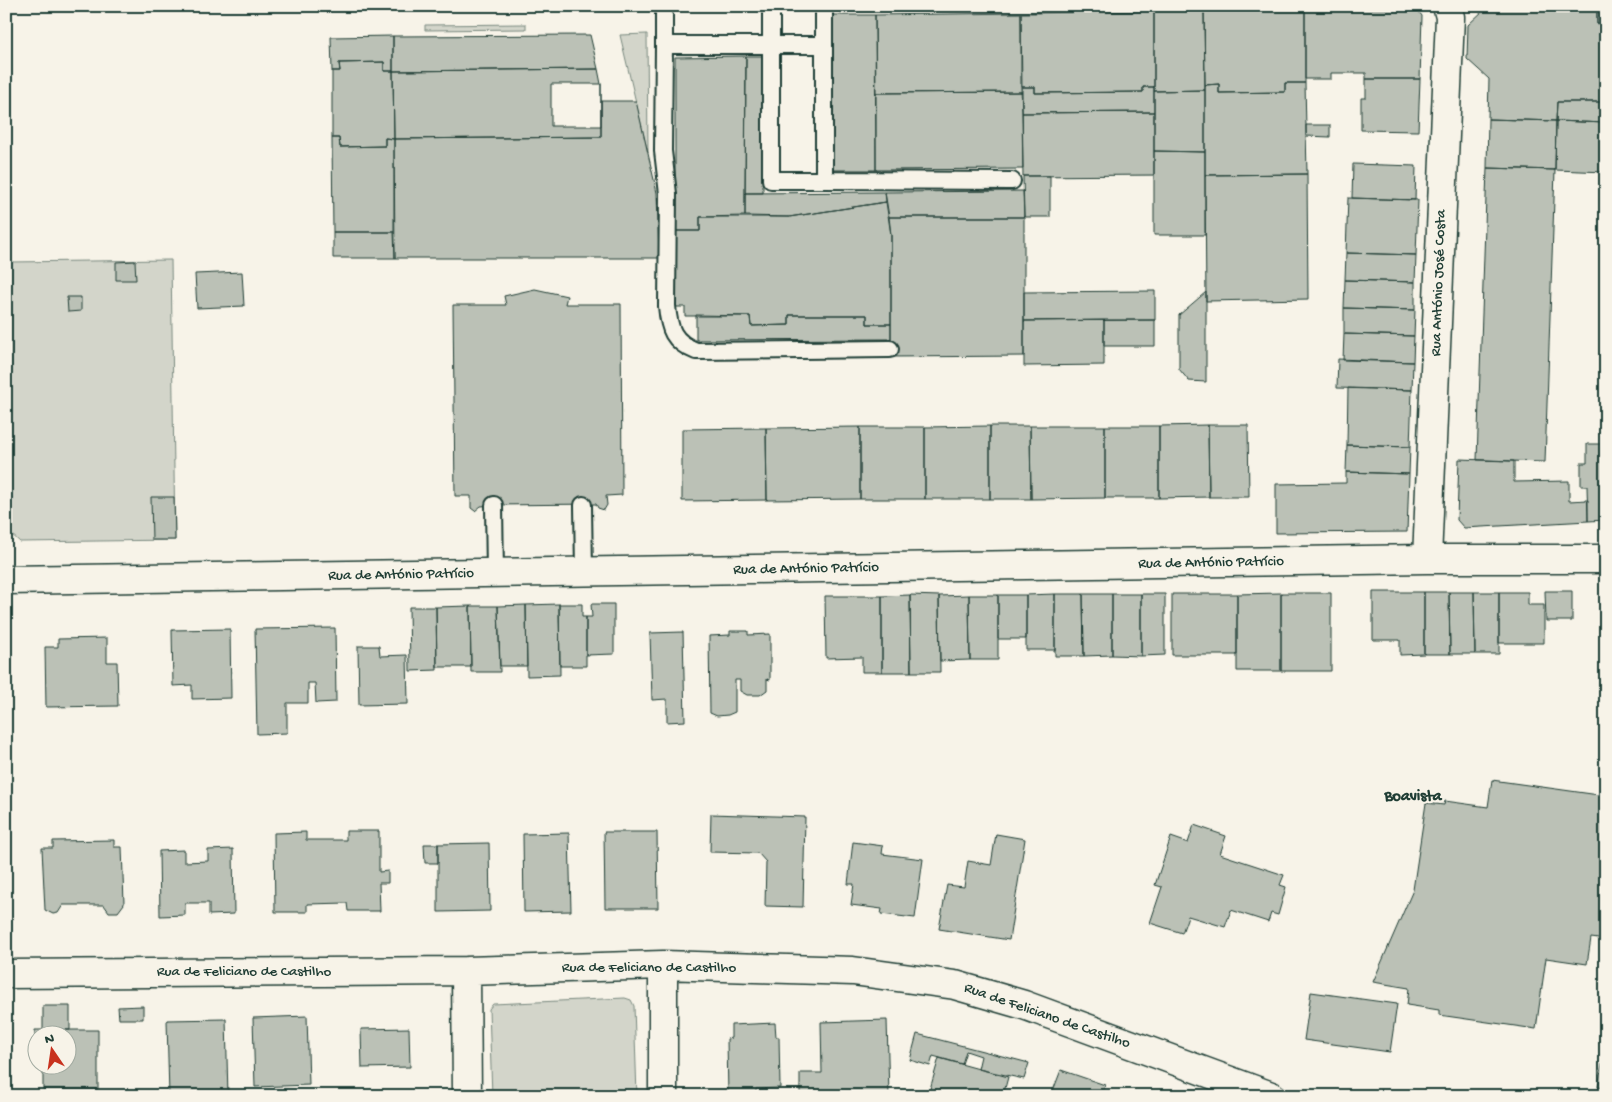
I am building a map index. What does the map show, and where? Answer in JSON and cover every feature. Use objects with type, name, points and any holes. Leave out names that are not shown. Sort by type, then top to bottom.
[{"type":"street","name":"Rua António José Costa","points":[[1427,559],[1449,26],[1447,6]]},
{"type":"street","name":"Rua de António Patrício","points":[[6,580],[584,573],[1427,559],[1606,559]]},
{"type":"street","name":"Rua de Feliciano de Castilho","points":[[6,974],[466,971],[663,965],[853,971],[955,985],[1024,1005],[1271,1096]]},
{"type":"street","points":[[663,965],[663,1096]]},
{"type":"street","points":[[466,971],[467,1096]]},
{"type":"lane","points":[[664,6],[663,151],[671,244],[668,321],[674,336],[683,346],[696,351],[890,349]]},
{"type":"lane","points":[[771,6],[771,180],[1012,181]]},
{"type":"lane","points":[[824,6],[824,180]]},
{"type":"lane","points":[[664,45],[824,45]]},
{"type":"lane","points":[[494,505],[495,574]]},
{"type":"lane","points":[[583,505],[584,573]]},
{"type":"shaded area","points":[[526,24],[526,29],[425,30],[425,25]]},
{"type":"shaded area","points":[[647,34],[648,153],[620,35]]},
{"type":"shaded area","points":[[171,260],[175,540],[20,542],[10,533],[10,262]]},
{"type":"shaded area","points":[[625,998],[631,1000],[634,1006],[637,1096],[492,1096],[489,1009],[493,1004]]},
{"type":"building","points":[[1597,8],[1597,24],[1606,24],[1606,102],[1557,102],[1556,121],[1488,119],[1489,79],[1467,59],[1468,25],[1485,9]]},
{"type":"building","points":[[1597,8],[1606,8],[1606,24],[1597,24]]},
{"type":"building","points":[[1305,9],[1305,83],[1285,83],[1285,92],[1219,93],[1219,84],[1205,85],[1204,11]]},
{"type":"building","points":[[1305,9],[1417,9],[1422,16],[1420,79],[1366,79],[1366,73],[1331,73],[1331,79],[1305,79]]},
{"type":"building","points":[[1154,11],[1154,87],[1143,87],[1143,92],[1035,93],[1035,87],[1021,87],[1021,13]]},
{"type":"building","points":[[1154,11],[1204,11],[1205,90],[1154,91]]},
{"type":"building","points":[[1021,13],[1022,92],[876,93],[875,15]]},
{"type":"building","points":[[831,15],[875,15],[876,170],[832,170]]},
{"type":"building","points":[[590,35],[598,69],[393,71],[393,36]]},
{"type":"building","points":[[393,36],[393,71],[384,71],[384,62],[339,63],[340,71],[332,71],[331,37]]},
{"type":"building","points":[[746,56],[763,56],[763,193],[745,193]]},
{"type":"building","points":[[746,56],[745,216],[700,217],[700,231],[675,231],[675,57]]},
{"type":"building","points":[[384,62],[384,71],[393,71],[394,139],[385,138],[385,146],[340,147],[339,138],[332,138],[332,71],[340,71],[339,63]]},
{"type":"building","points":[[598,69],[601,84],[601,137],[394,139],[393,71]]},
{"type":"building","points":[[1366,79],[1420,79],[1418,131],[1361,130],[1361,98],[1366,98]]},
{"type":"building","points":[[1285,83],[1305,83],[1307,174],[1205,175],[1205,85],[1219,84],[1219,93],[1285,92]]},
{"type":"building","points":[[551,84],[601,84],[601,126],[551,126]]},
{"type":"building","points":[[1021,87],[1035,87],[1035,93],[1143,92],[1143,87],[1154,87],[1154,112],[1022,113]]},
{"type":"building","points":[[1205,90],[1205,152],[1154,151],[1154,91]]},
{"type":"building","points":[[1022,92],[1023,169],[876,170],[876,93]]},
{"type":"building","points":[[601,101],[636,101],[657,193],[659,258],[395,258],[394,139],[601,137]]},
{"type":"building","points":[[1557,102],[1606,102],[1606,123],[1556,121]]},
{"type":"building","points":[[1154,112],[1154,175],[1023,176],[1022,113]]},
{"type":"building","points":[[1488,119],[1556,121],[1555,170],[1487,168]]},
{"type":"building","points":[[1556,121],[1606,123],[1606,172],[1555,170]]},
{"type":"building","points":[[1306,125],[1330,125],[1330,137],[1306,136]]},
{"type":"building","points":[[332,138],[339,138],[340,147],[385,146],[385,138],[394,139],[394,232],[333,232]]},
{"type":"building","points":[[1154,151],[1205,152],[1205,235],[1154,235]]},
{"type":"building","points":[[1353,164],[1416,166],[1415,200],[1352,198]]},
{"type":"building","points":[[1487,168],[1555,170],[1545,462],[1477,460]]},
{"type":"building","points":[[1307,174],[1308,299],[1206,301],[1205,175]]},
{"type":"building","points":[[1023,176],[1050,176],[1050,217],[1024,217]]},
{"type":"building","points":[[1023,191],[1024,217],[889,217],[885,192]]},
{"type":"building","points":[[885,192],[886,202],[789,217],[745,216],[745,193]]},
{"type":"building","points":[[1348,198],[1418,200],[1416,255],[1346,253]]},
{"type":"building","points":[[886,202],[891,235],[891,324],[867,324],[867,315],[789,315],[789,325],[751,326],[750,316],[685,316],[685,307],[674,307],[675,231],[700,231],[700,217],[789,217]]},
{"type":"building","points":[[889,217],[1024,217],[1024,356],[891,357],[891,235]]},
{"type":"building","points":[[333,232],[394,232],[395,258],[333,258]]},
{"type":"building","points":[[1346,253],[1416,255],[1415,282],[1345,280]]},
{"type":"building","points":[[135,261],[136,280],[116,280],[116,262]]},
{"type":"building","points":[[242,272],[244,306],[197,308],[195,274]]},
{"type":"building","points":[[1345,280],[1415,282],[1415,310],[1344,308]]},
{"type":"building","points":[[535,289],[567,296],[565,304],[621,304],[622,495],[606,496],[607,505],[604,510],[598,508],[596,504],[494,505],[481,506],[475,511],[471,508],[471,496],[455,496],[453,305],[506,305],[504,296]]},
{"type":"building","points":[[1155,291],[1155,320],[1024,321],[1024,292]]},
{"type":"building","points":[[1206,292],[1206,382],[1189,381],[1179,369],[1179,315]]},
{"type":"building","points":[[67,297],[81,297],[81,311],[68,312]]},
{"type":"building","points":[[1344,308],[1415,310],[1414,336],[1344,334]]},
{"type":"building","points":[[696,315],[750,316],[751,326],[789,325],[789,315],[867,315],[867,324],[891,324],[891,339],[696,340]]},
{"type":"building","points":[[1104,320],[1104,365],[1024,366],[1024,321]]},
{"type":"building","points":[[1104,320],[1155,320],[1155,346],[1104,346]]},
{"type":"building","points":[[1344,334],[1414,336],[1413,362],[1343,360]]},
{"type":"building","points":[[1338,359],[1413,362],[1412,390],[1337,388]]},
{"type":"building","points":[[1348,388],[1412,390],[1410,447],[1347,445]]},
{"type":"building","points":[[1208,425],[1248,425],[1249,497],[1209,497]]},
{"type":"building","points":[[1208,425],[1209,497],[1159,498],[1159,426]]},
{"type":"building","points":[[990,426],[1030,426],[1031,499],[990,499]]},
{"type":"building","points":[[990,426],[990,499],[925,499],[925,427]]},
{"type":"building","points":[[1030,426],[1105,426],[1105,498],[1031,499]]},
{"type":"building","points":[[1105,426],[1159,426],[1159,498],[1105,498]]},
{"type":"building","points":[[860,427],[925,427],[925,499],[860,499]]},
{"type":"building","points":[[860,427],[860,499],[767,500],[766,428]]},
{"type":"building","points":[[766,428],[767,500],[682,501],[682,429]]},
{"type":"building","points":[[1587,444],[1606,444],[1606,520],[1588,521],[1587,486],[1581,486],[1581,463],[1587,463]]},
{"type":"building","points":[[1347,445],[1410,447],[1409,474],[1346,472]]},
{"type":"building","points":[[1459,459],[1514,461],[1514,482],[1569,481],[1569,501],[1588,500],[1588,521],[1464,528],[1457,520]]},
{"type":"building","points":[[1346,472],[1409,474],[1407,532],[1276,533],[1276,484],[1346,483]]},
{"type":"building","points":[[151,497],[174,497],[175,540],[152,540]]},
{"type":"building","points":[[1545,591],[1572,591],[1572,621],[1546,621]]},
{"type":"building","points":[[1373,592],[1424,592],[1424,654],[1400,655],[1400,640],[1373,640]]},
{"type":"building","points":[[1424,592],[1449,592],[1450,654],[1424,654]]},
{"type":"building","points":[[1449,592],[1474,592],[1475,654],[1450,654]]},
{"type":"building","points":[[1474,592],[1499,592],[1499,654],[1475,654]]},
{"type":"building","points":[[1499,592],[1528,592],[1528,605],[1544,605],[1544,643],[1499,643]]},
{"type":"building","points":[[1281,593],[1331,593],[1331,671],[1281,671]]},
{"type":"building","points":[[1281,593],[1281,671],[1237,671],[1237,594]]},
{"type":"building","points":[[1055,594],[1083,594],[1084,656],[1055,656]]},
{"type":"building","points":[[1055,594],[1055,650],[1026,650],[1026,595]]},
{"type":"building","points":[[1083,594],[1112,594],[1112,655],[1084,656]]},
{"type":"building","points":[[1112,594],[1141,594],[1141,656],[1112,655]]},
{"type":"building","points":[[1141,594],[1165,594],[1165,655],[1141,656]]},
{"type":"building","points":[[1172,594],[1237,594],[1237,655],[1172,655]]},
{"type":"building","points":[[910,595],[911,672],[882,672],[882,596]]},
{"type":"building","points":[[910,595],[939,596],[940,672],[911,672]]},
{"type":"building","points":[[969,595],[970,660],[940,661],[939,596]]},
{"type":"building","points":[[969,595],[998,595],[998,660],[970,660]]},
{"type":"building","points":[[998,595],[1026,595],[1026,639],[998,639]]},
{"type":"building","points":[[825,596],[882,596],[882,672],[862,672],[862,657],[826,658]]},
{"type":"building","points":[[559,604],[582,604],[582,617],[586,617],[586,666],[560,666]]},
{"type":"building","points":[[559,604],[560,675],[527,676],[526,605]]},
{"type":"building","points":[[591,604],[614,604],[614,654],[586,655],[586,617],[592,617]]},
{"type":"building","points":[[526,605],[527,666],[500,666],[498,606]]},
{"type":"building","points":[[470,606],[498,606],[500,672],[471,672]]},
{"type":"building","points":[[470,606],[471,667],[437,667],[436,607]]},
{"type":"building","points":[[409,607],[436,607],[437,670],[410,671]]},
{"type":"building","points":[[335,628],[336,702],[316,703],[315,683],[308,683],[308,703],[287,703],[287,733],[257,734],[255,629]]},
{"type":"building","points":[[230,629],[231,698],[192,699],[192,685],[173,686],[172,630]]},
{"type":"building","points":[[730,631],[748,631],[748,635],[770,634],[770,680],[767,679],[767,690],[760,695],[747,695],[740,691],[740,680],[735,680],[735,712],[717,716],[710,713],[709,636],[730,635]]},
{"type":"building","points":[[683,632],[685,721],[667,722],[667,699],[652,700],[650,633]]},
{"type":"building","points":[[107,638],[107,662],[117,662],[118,706],[46,707],[45,647],[58,647],[58,639]]},
{"type":"building","points":[[358,646],[379,646],[380,656],[407,655],[408,704],[359,705]]},
{"type":"building","points":[[1492,780],[1606,796],[1606,940],[1591,938],[1587,964],[1546,958],[1536,1029],[1439,1015],[1439,1010],[1407,1005],[1409,988],[1373,982],[1413,890],[1426,803],[1444,805],[1445,801],[1488,807]]},
{"type":"building","points":[[711,814],[805,817],[803,907],[765,906],[766,862],[758,853],[710,852]]},
{"type":"building","points":[[1194,825],[1226,836],[1220,854],[1284,875],[1280,885],[1286,887],[1278,915],[1271,913],[1268,922],[1231,910],[1225,927],[1188,916],[1182,933],[1150,923],[1162,887],[1155,885],[1171,837],[1188,843]]},
{"type":"building","points":[[346,831],[379,831],[379,872],[388,871],[388,883],[379,883],[380,911],[348,911],[347,903],[307,904],[307,912],[275,912],[274,833],[306,832],[306,840],[346,840]]},
{"type":"building","points":[[604,832],[657,832],[658,908],[605,908]]},
{"type":"building","points":[[569,833],[571,911],[524,912],[523,834]]},
{"type":"building","points":[[996,834],[1025,839],[1009,940],[939,929],[947,885],[964,887],[968,861],[991,865]]},
{"type":"building","points":[[114,840],[114,847],[122,847],[124,904],[118,912],[109,912],[104,905],[63,905],[58,913],[53,914],[45,910],[42,848],[53,848],[53,841]]},
{"type":"building","points":[[853,842],[883,846],[882,854],[923,859],[915,918],[881,914],[882,909],[851,905],[854,884],[848,884]]},
{"type":"building","points":[[489,843],[490,911],[438,912],[438,844]]},
{"type":"building","points":[[424,844],[438,844],[438,863],[425,863]]},
{"type":"building","points":[[233,849],[234,914],[209,915],[209,903],[185,903],[185,915],[160,916],[159,851],[184,850],[184,862],[208,861],[208,850]]},
{"type":"building","points":[[1311,992],[1397,1004],[1390,1052],[1304,1040]]},
{"type":"building","points":[[43,1006],[70,1006],[70,1024],[43,1024]]},
{"type":"building","points":[[143,1006],[143,1019],[119,1019],[118,1007]]},
{"type":"building","points":[[307,1016],[309,1085],[255,1087],[253,1018]]},
{"type":"building","points":[[226,1019],[228,1096],[169,1096],[167,1020]]},
{"type":"building","points":[[887,1020],[889,1096],[800,1096],[800,1073],[822,1073],[821,1022]]},
{"type":"building","points":[[775,1023],[776,1037],[779,1037],[780,1088],[756,1089],[756,1096],[728,1096],[727,1039],[731,1038],[731,1025]]},
{"type":"building","points":[[409,1028],[410,1067],[362,1068],[361,1029]]},
{"type":"building","points":[[78,1030],[98,1030],[98,1089],[43,1089],[43,1074],[78,1074]]},
{"type":"building","points":[[917,1034],[1029,1063],[1024,1079],[978,1069],[981,1056],[966,1051],[962,1064],[933,1056],[930,1066],[910,1060]]},
{"type":"building","points":[[939,1058],[1008,1077],[1003,1096],[928,1096]]},
{"type":"building","points":[[1602,1064],[1606,1065],[1606,1088],[1598,1087]]},
{"type":"building","points":[[1061,1070],[1105,1085],[1102,1096],[1051,1096]]},
{"type":"district","name":"Boavista","points":[[1413,797]]}]
